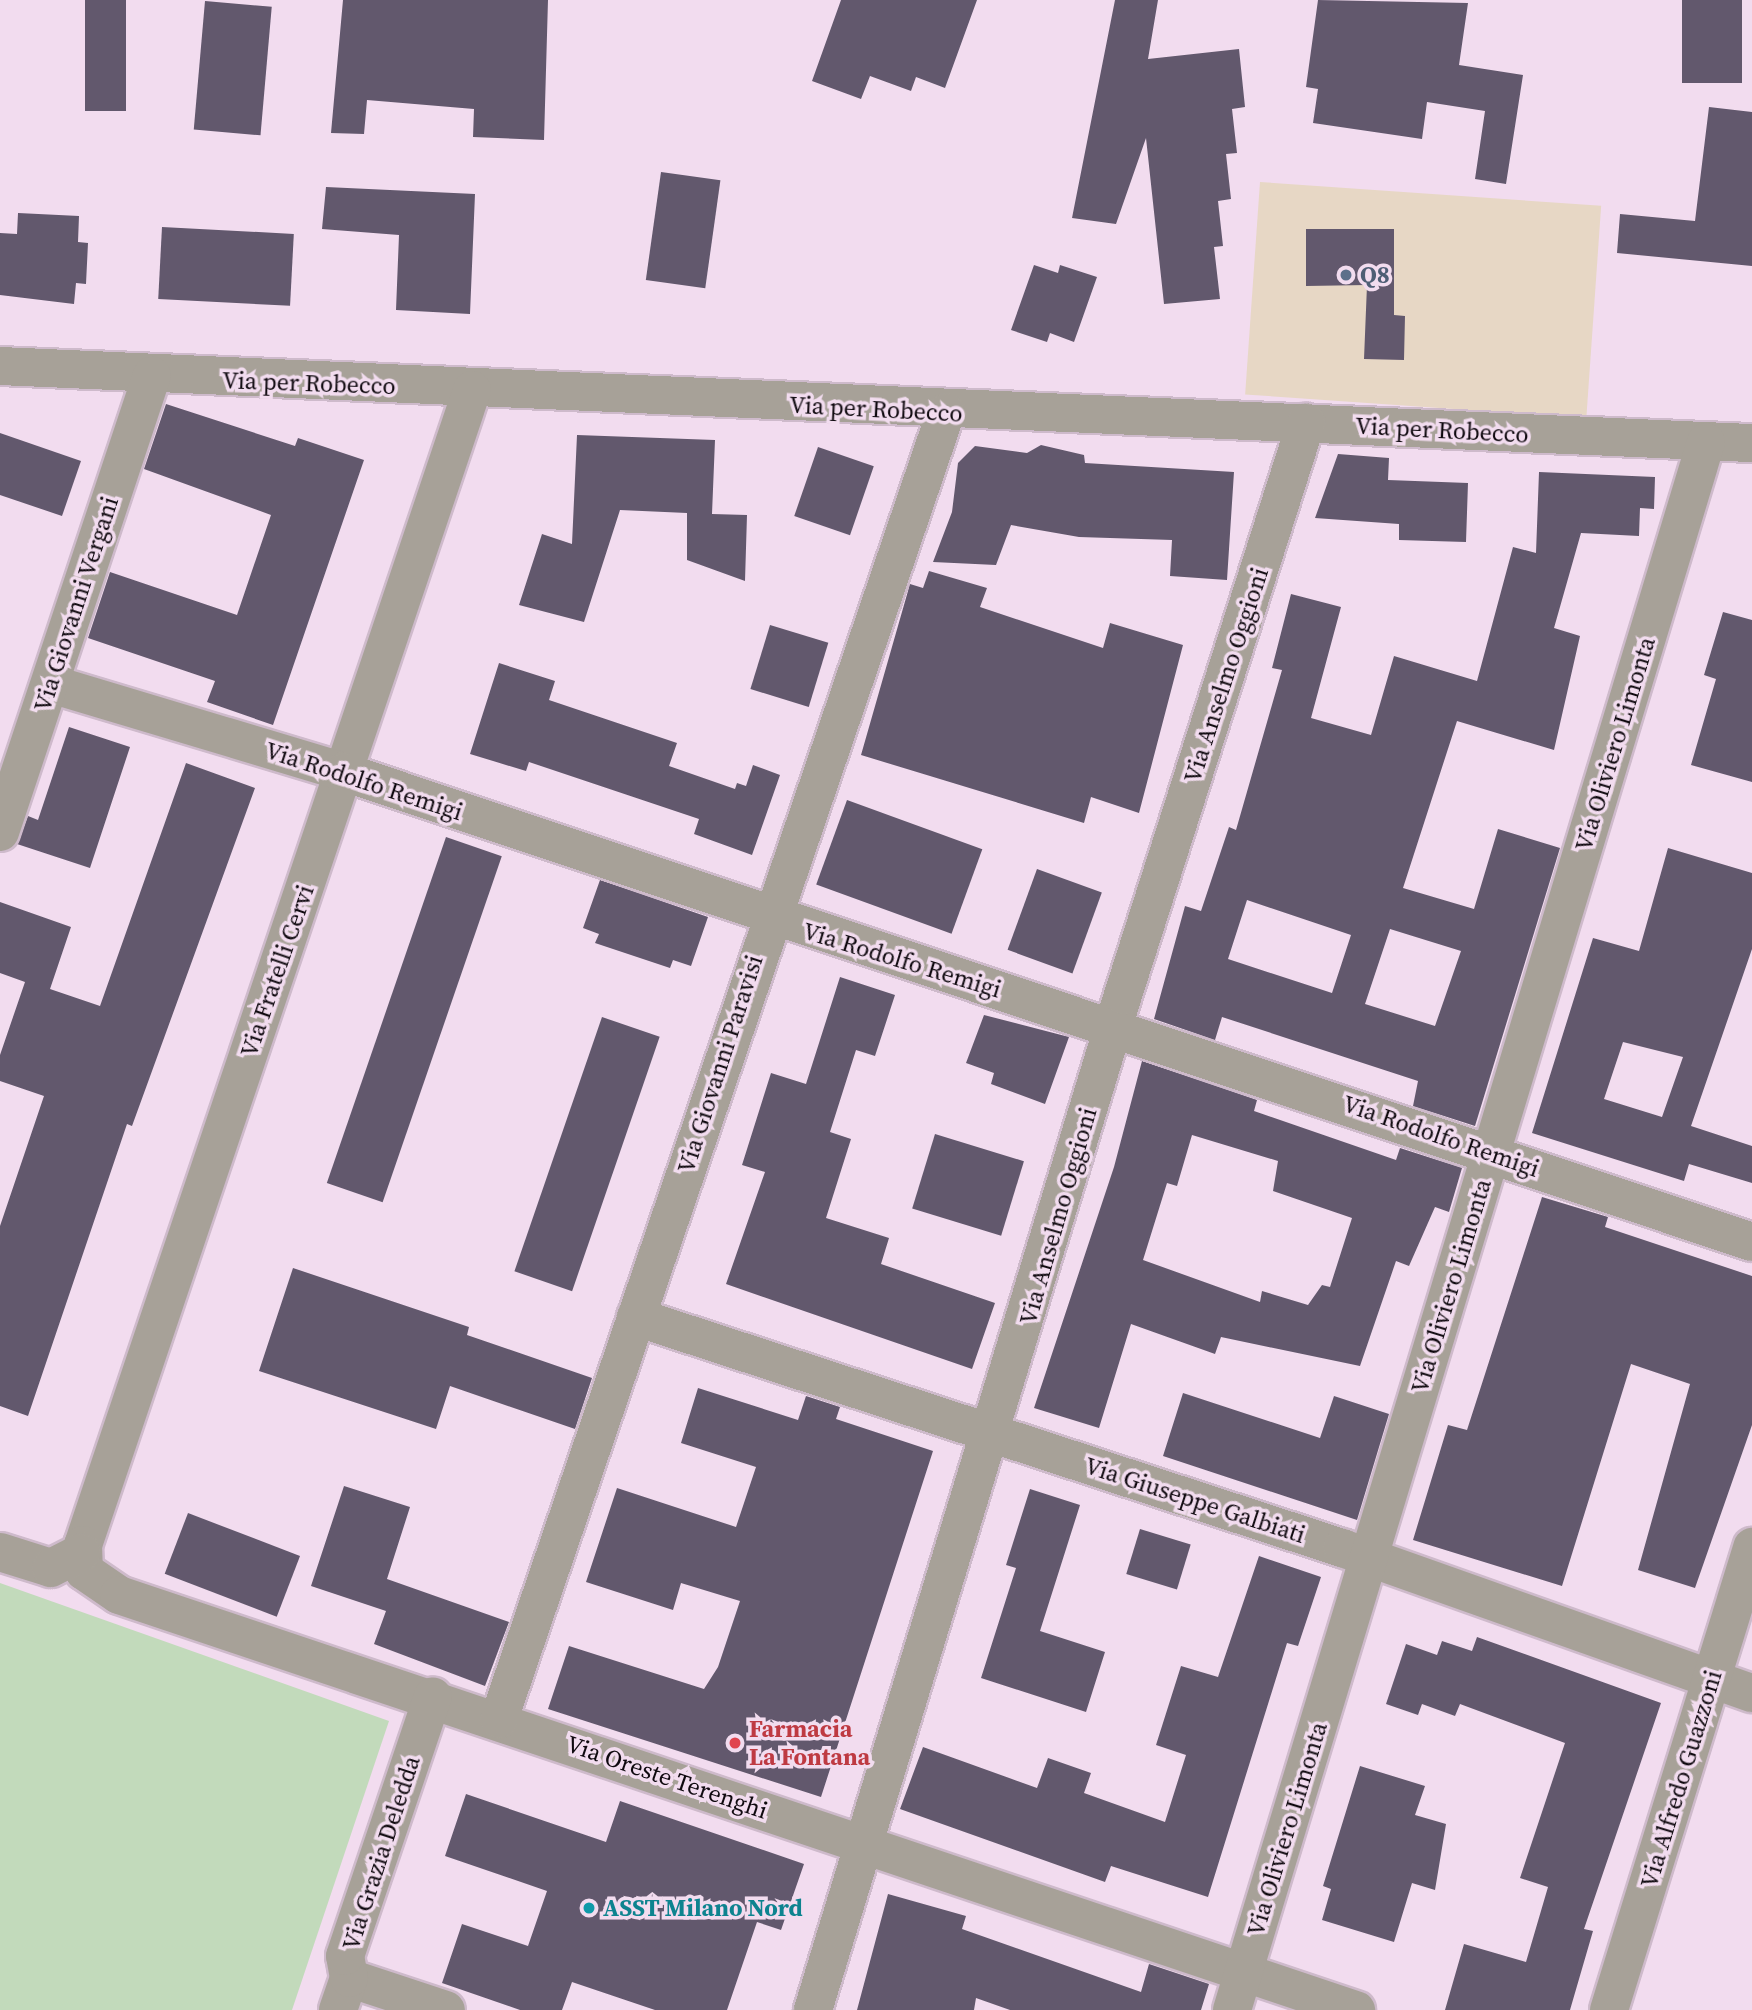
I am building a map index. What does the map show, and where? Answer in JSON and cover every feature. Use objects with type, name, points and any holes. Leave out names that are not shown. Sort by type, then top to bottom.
[{"type":"street","name":"Via per Robecco","points":[[0,366],[152,376],[946,412],[1306,423],[1752,443]]},
{"type":"street","name":"Via Giovanni Vergani","points":[[0,832],[152,376]]},
{"type":"street","name":"Via Fratelli Cervi","points":[[81,1553],[472,390]]},
{"type":"street","name":"Via Giovanni Paravisi","points":[[499,1719],[768,918],[946,412]]},
{"type":"street","name":"Via Anselmo Oggioni","points":[[813,2010],[993,1434],[1114,1027],[1306,423]]},
{"type":"street","name":"Via Oliviero Limonta","points":[[1232,2010],[1706,442]]},
{"type":"street","name":"Via Rodolfo Remigi","points":[[51,684],[344,772],[768,918],[1114,1027],[1491,1151],[1752,1242]]},
{"type":"street","name":"Via Giuseppe Galbiati","points":[[636,1317],[1370,1558],[1752,1693]]},
{"type":"street","name":"Via Alfredo Guazzoni","points":[[1609,2010],[1752,1547]]},
{"type":"street","points":[[0,1552],[51,1568],[81,1553]]},
{"type":"street","name":"Via Oreste Terenghi","points":[[81,1553],[89,1578],[119,1595],[433,1696],[1356,2010]]},
{"type":"street","name":"Via Grazia Deledda","points":[[343,1994],[345,1956],[433,1696]]},
{"type":"street","points":[[343,1994],[446,2010]]},
{"type":"shaded area","points":[[1260,182],[1601,206],[1586,418],[1245,394]]},
{"type":"green space","points":[[0,1583],[389,1721],[292,2010],[0,2010]]},
{"type":"building","points":[[85,0],[126,0],[126,111],[85,111]]},
{"type":"building","points":[[343,0],[548,0],[544,140],[473,137],[474,109],[367,100],[364,134],[331,133]]},
{"type":"building","points":[[841,0],[977,0],[945,88],[916,77],[911,91],[870,76],[861,99],[812,81]]},
{"type":"building","points":[[1115,0],[1158,0],[1148,59],[1239,49],[1245,107],[1232,109],[1237,153],[1226,154],[1231,199],[1218,201],[1223,246],[1214,247],[1220,299],[1164,304],[1146,138],[1116,224],[1072,218]]},
{"type":"building","points":[[1318,0],[1468,3],[1459,65],[1523,75],[1506,184],[1475,179],[1485,111],[1427,102],[1422,139],[1313,123],[1318,89],[1306,87]]},
{"type":"building","points":[[1682,0],[1742,0],[1742,83],[1682,83]]},
{"type":"building","points":[[205,1],[272,7],[261,135],[194,130]]},
{"type":"building","points":[[1709,107],[1752,112],[1752,266],[1617,253],[1620,214],[1695,221]]},
{"type":"building","points":[[661,172],[720,180],[705,288],[646,280]]},
{"type":"building","points":[[326,187],[475,194],[470,314],[396,310],[399,235],[322,229]]},
{"type":"building","points":[[18,213],[79,216],[78,242],[88,243],[86,284],[76,283],[74,304],[0,295],[0,233],[17,234]]},
{"type":"building","points":[[162,227],[294,234],[290,306],[158,299]]},
{"type":"building","points":[[1306,229],[1394,229],[1394,315],[1405,316],[1404,360],[1364,359],[1367,285],[1306,286]]},
{"type":"building","points":[[1034,265],[1058,273],[1060,265],[1097,277],[1074,342],[1050,333],[1047,342],[1011,330]]},
{"type":"building","points":[[166,404],[295,446],[298,438],[364,460],[273,725],[207,702],[215,681],[88,638],[110,572],[237,615],[271,515],[144,469]]},
{"type":"building","points":[[0,433],[81,461],[62,516],[0,495]]},
{"type":"building","points":[[577,435],[715,440],[712,514],[747,515],[745,581],[687,560],[687,513],[620,510],[584,622],[519,605],[542,534],[572,544]]},
{"type":"building","points":[[1041,445],[1084,455],[1085,463],[1234,472],[1227,580],[1170,576],[1172,540],[1079,537],[1011,525],[996,565],[933,562],[952,512],[958,463],[975,446],[1027,453]]},
{"type":"building","points":[[818,447],[874,466],[850,535],[794,516]]},
{"type":"building","points":[[1338,454],[1389,458],[1388,480],[1468,483],[1466,542],[1399,540],[1399,524],[1315,518]]},
{"type":"building","points":[[1539,472],[1655,477],[1654,509],[1640,508],[1639,536],[1581,533],[1554,628],[1580,636],[1554,750],[1457,721],[1403,888],[1474,909],[1498,829],[1560,848],[1475,1126],[1413,1106],[1418,1081],[1222,1017],[1215,1040],[1154,1019],[1185,906],[1201,911],[1229,827],[1236,830],[1282,670],[1272,668],[1291,594],[1341,607],[1311,718],[1371,735],[1394,656],[1477,681],[1513,547],[1536,553]],"holes":[[[1247,900],[1351,935],[1332,993],[1228,959]],[[1390,929],[1461,951],[1435,1026],[1365,1004]]]},
{"type":"building","points":[[929,571],[987,588],[980,607],[1103,648],[1110,623],[1183,645],[1139,813],[1091,797],[1084,823],[861,755],[910,584],[923,588]]},
{"type":"building","points":[[1723,612],[1752,620],[1752,782],[1691,765],[1716,679],[1704,675]]},
{"type":"building","points":[[770,625],[828,643],[809,707],[750,689]]},
{"type":"building","points":[[499,663],[555,681],[549,700],[677,743],[669,766],[735,789],[737,783],[746,786],[753,765],[780,775],[752,855],[694,834],[699,819],[529,762],[526,771],[470,754]]},
{"type":"building","points":[[69,727],[130,747],[90,868],[17,844],[28,816],[38,820]]},
{"type":"building","points":[[186,763],[255,788],[132,1126],[127,1124],[28,1416],[0,1406],[0,1226],[44,1096],[0,1081],[0,1055],[25,982],[0,973],[0,902],[71,927],[50,989],[100,1006]]},
{"type":"building","points":[[847,800],[982,849],[952,934],[816,885]]},
{"type":"building","points":[[446,837],[502,856],[383,1202],[327,1183]]},
{"type":"building","points":[[1668,848],[1752,873],[1752,949],[1691,1126],[1752,1146],[1752,1183],[1689,1164],[1684,1181],[1532,1133],[1593,938],[1639,951]],"holes":[[[1623,1042],[1683,1057],[1662,1117],[1604,1099]]]},
{"type":"building","points":[[1037,869],[1102,893],[1072,973],[1008,950]]},
{"type":"building","points":[[600,880],[708,917],[691,966],[673,960],[670,968],[595,943],[599,934],[583,928]]},
{"type":"building","points":[[840,977],[895,995],[875,1056],[856,1050],[830,1132],[851,1139],[826,1218],[889,1238],[881,1264],[995,1303],[972,1369],[726,1284],[765,1172],[742,1165],[771,1073],[806,1084]]},
{"type":"building","points":[[984,1015],[1069,1037],[1045,1104],[991,1084],[994,1073],[966,1063]]},
{"type":"building","points":[[602,1017],[660,1037],[572,1291],[514,1271]]},
{"type":"building","points":[[1142,1061],[1257,1100],[1254,1111],[1396,1160],[1400,1148],[1462,1168],[1449,1212],[1435,1207],[1409,1266],[1396,1261],[1360,1366],[1221,1337],[1215,1354],[1131,1324],[1099,1428],[1034,1408],[1114,1167]],"holes":[[[1192,1135],[1278,1161],[1273,1191],[1352,1218],[1330,1287],[1322,1285],[1308,1305],[1262,1291],[1260,1302],[1143,1260],[1167,1183],[1177,1186]]]},
{"type":"building","points":[[935,1134],[1024,1161],[1001,1236],[912,1209]]},
{"type":"building","points":[[1542,1197],[1608,1217],[1605,1227],[1752,1276],[1752,1425],[1695,1588],[1638,1570],[1690,1384],[1631,1364],[1562,1586],[1413,1540],[1448,1425],[1467,1430]]},
{"type":"building","points":[[293,1268],[469,1327],[467,1335],[592,1378],[575,1429],[450,1386],[436,1429],[259,1371]]},
{"type":"building","points":[[698,1388],[798,1420],[806,1396],[840,1407],[836,1419],[933,1451],[821,1797],[548,1709],[569,1646],[704,1689],[718,1667],[740,1601],[681,1583],[673,1610],[586,1582],[617,1488],[736,1527],[756,1467],[681,1443]]},
{"type":"building","points":[[1183,1393],[1320,1438],[1334,1396],[1389,1414],[1357,1520],[1163,1456]]},
{"type":"building","points":[[344,1486],[410,1507],[387,1579],[509,1622],[485,1686],[374,1644],[386,1611],[311,1586]]},
{"type":"building","points":[[1030,1489],[1080,1505],[1040,1631],[1105,1652],[1086,1712],[981,1678],[1016,1568],[1006,1565]]},
{"type":"building","points":[[188,1513],[300,1556],[277,1617],[165,1574]]},
{"type":"building","points":[[1140,1529],[1191,1544],[1177,1589],[1126,1574]]},
{"type":"building","points":[[1259,1556],[1321,1577],[1298,1646],[1287,1643],[1208,1897],[1111,1866],[1105,1882],[900,1809],[923,1747],[1037,1788],[1048,1758],[1091,1773],[1084,1793],[1165,1822],[1186,1755],[1156,1745],[1181,1666],[1218,1677]]},
{"type":"building","points":[[1477,1637],[1661,1703],[1584,1929],[1593,1931],[1570,2010],[1445,2010],[1464,1944],[1526,1962],[1548,1887],[1520,1878],[1565,1743],[1460,1704],[1455,1716],[1422,1704],[1418,1715],[1386,1704],[1406,1644],[1437,1655],[1442,1641],[1472,1651]]},
{"type":"building","points":[[1360,1766],[1425,1786],[1415,1815],[1446,1824],[1435,1890],[1412,1883],[1394,1942],[1322,1920],[1331,1889],[1323,1886]]},
{"type":"building","name":"ASST Milano Nord","points":[[466,1794],[606,1842],[620,1801],[804,1864],[781,1930],[757,1922],[727,2010],[655,2010],[572,1982],[562,2010],[520,2010],[442,1983],[462,1924],[528,1946],[547,1891],[445,1856]]},
{"type":"building","points":[[888,1894],[966,1916],[962,1929],[1141,1992],[1149,1964],[1209,1984],[1201,2010],[1010,2010],[976,1998],[974,2010],[857,2010]]},
{"type":"place","name":"Q8","points":[[1346,275]]},
{"type":"place","name":"Farmacia La Fontana","points":[[735,1743]]},
{"type":"place","name":"ASST Milano Nord","points":[[589,1908]]}]
